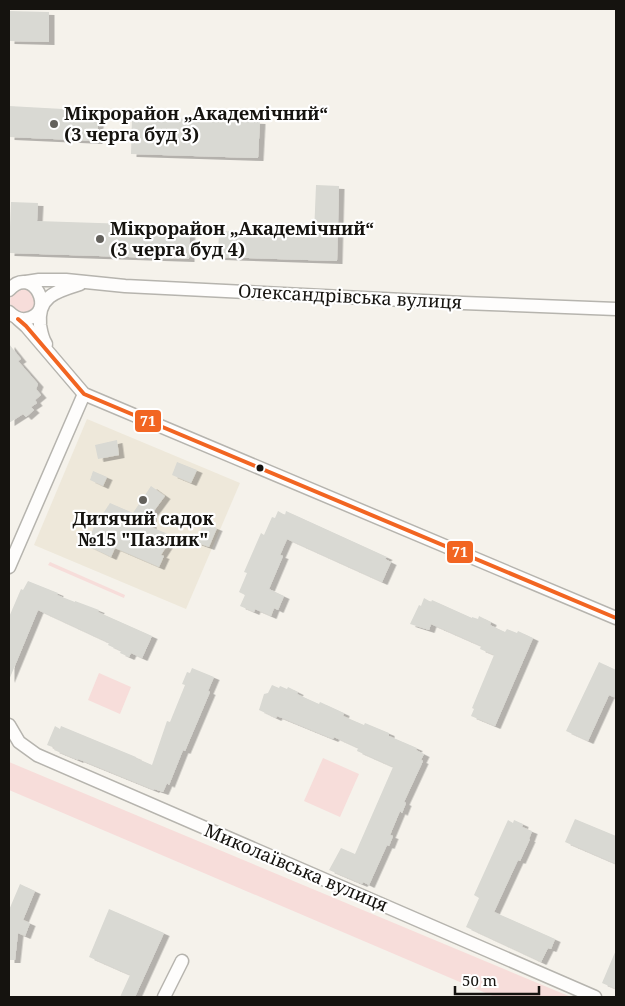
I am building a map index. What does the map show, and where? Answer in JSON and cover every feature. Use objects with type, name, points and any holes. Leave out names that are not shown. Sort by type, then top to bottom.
[{"type":"street","name":"Олександрівська вулиця","points":[[18,282],[39,280],[85,282],[125,286],[616,309]]},
{"type":"street","points":[[9,290],[18,282],[36,287],[39,291],[42,302],[40,320],[43,340],[55,359]]},
{"type":"street","points":[[14,315],[29,318],[34,316],[47,298],[56,292],[85,282]]},
{"type":"street","points":[[14,315],[55,359],[84,394],[616,618]]},
{"type":"street","points":[[9,568],[84,394]]},
{"type":"street","name":"Миколаївська вулиця","points":[[9,725],[19,742],[36,755],[595,997]]},
{"type":"street","points":[[164,997],[182,961]]},
{"type":"shaded area","points":[[23,288],[32,292],[36,301],[32,310],[23,314],[14,310],[10,301],[14,292]]},
{"type":"shaded area","name":"Дитячий садок №15 \"Пазлик\"","points":[[87,419],[240,483],[186,609],[34,545]]},
{"type":"shaded area","points":[[50,562],[125,595],[124,598],[48,565]]},
{"type":"shaded area","points":[[99,673],[131,687],[120,714],[88,700]]},
{"type":"shaded area","points":[[323,758],[359,774],[340,817],[304,801]]},
{"type":"shaded area","points":[[9,762],[571,997],[495,997],[9,790]]},
{"type":"building","points":[[9,11],[49,12],[49,42],[9,41]]},
{"type":"building","name":"Мікрорайон „Академічний“ (3 черга буд 3)","points":[[9,106],[99,111],[97,141],[9,137]]},
{"type":"building","points":[[132,117],[260,121],[258,158],[131,154]]},
{"type":"building","points":[[316,185],[339,186],[337,261],[218,257],[219,231],[314,234]]},
{"type":"building","name":"Мікрорайон „Академічний“ (3 черга буд 4)","points":[[11,202],[38,203],[37,221],[190,226],[189,259],[9,253]]},
{"type":"building","points":[[9,344],[21,359],[18,361],[38,384],[36,389],[41,395],[35,400],[37,403],[31,407],[34,410],[26,417],[23,414],[9,423]]},
{"type":"building","points":[[117,440],[119,455],[98,459],[95,445]]},
{"type":"building","points":[[177,462],[197,470],[191,483],[172,475]]},
{"type":"building","points":[[93,471],[107,477],[103,486],[90,480]]},
{"type":"building","points":[[151,486],[165,496],[151,515],[151,527],[173,536],[161,555],[164,556],[159,567],[115,548],[111,557],[86,545],[97,520],[110,503],[133,513]]},
{"type":"building","points":[[278,511],[285,515],[286,511],[387,557],[385,559],[391,562],[382,582],[287,539],[280,555],[283,556],[269,589],[284,596],[278,610],[274,608],[271,616],[255,609],[254,612],[240,606],[245,595],[239,592],[247,573],[244,572],[261,533],[264,535],[272,517],[275,518]]},
{"type":"building","points":[[204,523],[217,528],[209,547],[195,542]]},
{"type":"building","points":[[28,581],[58,593],[57,595],[99,610],[98,612],[152,636],[142,658],[131,653],[129,657],[120,653],[121,651],[108,645],[109,643],[38,610],[9,680],[9,617],[21,589],[23,590]]},
{"type":"building","points":[[424,598],[472,618],[478,619],[479,616],[491,622],[490,625],[505,632],[507,629],[517,633],[518,631],[533,638],[495,726],[471,716],[474,709],[472,708],[494,655],[480,649],[481,646],[431,624],[429,630],[410,624]]},
{"type":"building","points":[[599,662],[616,670],[616,698],[609,695],[588,741],[566,731]]},
{"type":"building","points":[[192,668],[214,677],[208,691],[210,692],[185,751],[183,750],[169,785],[167,783],[163,792],[78,760],[47,745],[55,726],[60,729],[61,726],[152,765],[167,721],[170,722],[185,685],[182,684],[187,672],[190,673]]},
{"type":"building","points":[[272,685],[287,689],[288,687],[298,692],[297,694],[344,713],[343,716],[389,733],[389,736],[417,748],[416,750],[424,754],[421,760],[423,761],[404,802],[406,803],[402,813],[400,811],[390,835],[393,836],[389,846],[387,845],[369,885],[363,882],[362,884],[329,870],[341,848],[355,854],[393,767],[357,751],[358,748],[334,737],[333,739],[259,710],[264,694],[268,693]]},
{"type":"building","points":[[575,819],[616,836],[616,864],[565,842]]},
{"type":"building","points":[[508,820],[513,823],[514,820],[523,824],[522,827],[532,831],[520,861],[518,860],[494,912],[555,939],[551,949],[548,948],[541,962],[466,927],[479,898],[474,895]]},
{"type":"building","points":[[20,884],[35,891],[23,920],[30,923],[25,936],[18,933],[15,960],[9,960],[9,910]]},
{"type":"building","points":[[109,909],[164,933],[135,997],[120,997],[130,975],[89,957]]},
{"type":"building","points":[[616,950],[616,989],[602,983]]},
{"type":"transit line","name":"71","points":[[18,319],[84,394],[616,618]]},
{"type":"place","name":"Мікрорайон „Академічний“ (3 черга буд 3)","points":[[54,124]]},
{"type":"place","name":"Мікрорайон „Академічний“ (3 черга буд 4)","points":[[100,239]]},
{"type":"place","name":"Дитячий садок №15 \"Пазлик\"","points":[[143,500]]}]
